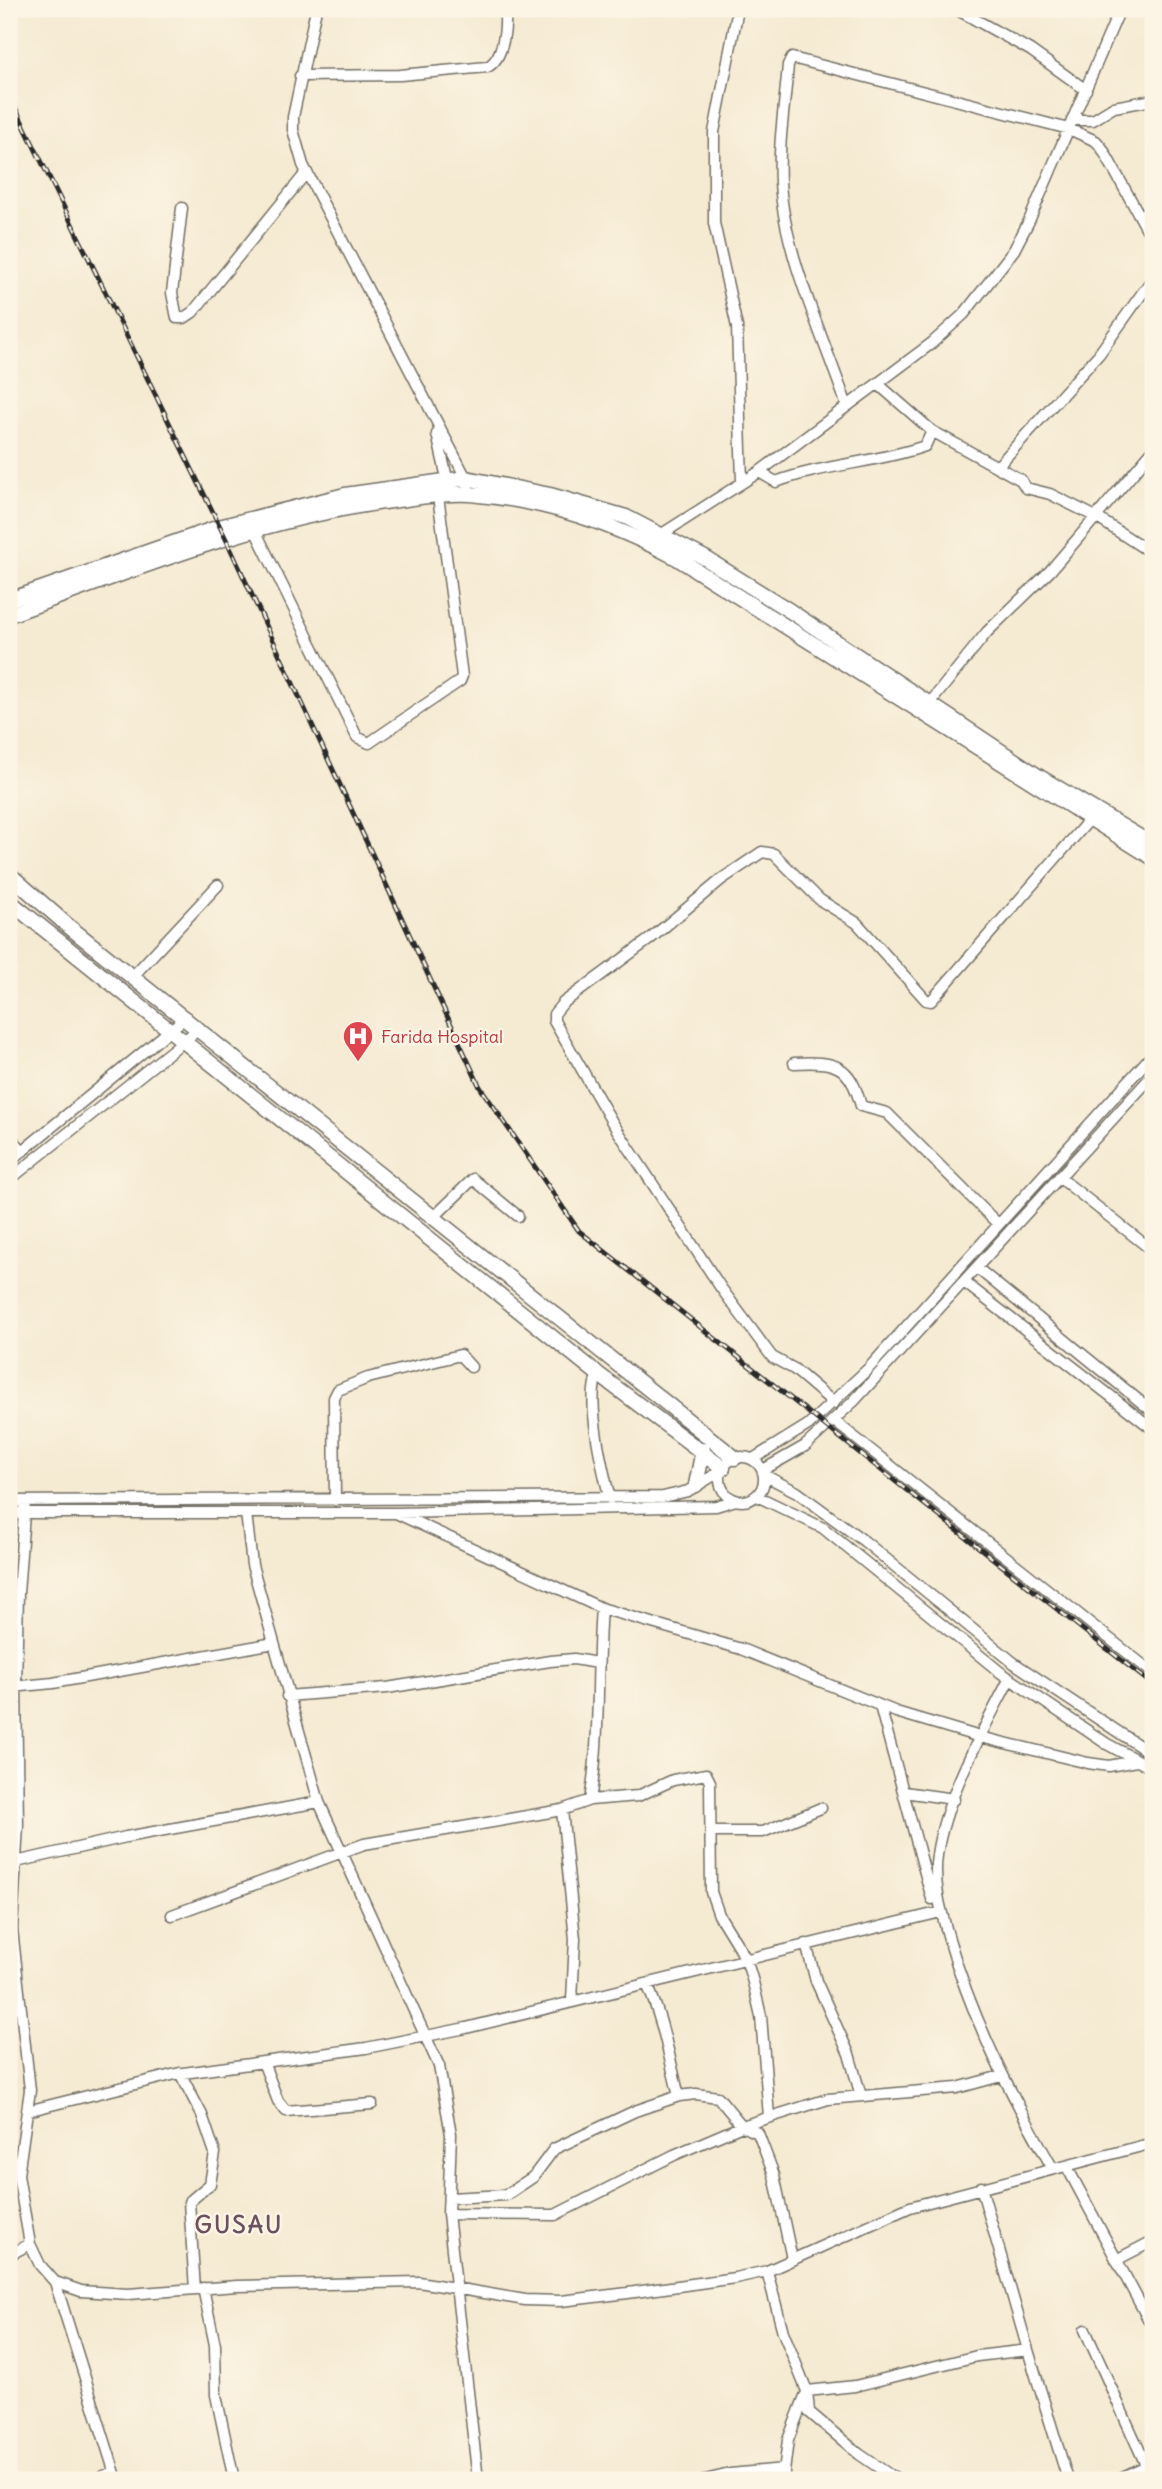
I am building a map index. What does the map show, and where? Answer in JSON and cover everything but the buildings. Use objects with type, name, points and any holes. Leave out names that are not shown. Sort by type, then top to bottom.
[{"type":"main road","points":[[9,600],[219,527],[270,513],[345,495],[466,478],[589,505],[662,534],[790,611],[1038,775],[1153,845]]},
{"type":"main road","points":[[9,615],[255,530],[363,505],[469,494],[570,512],[622,529],[677,558],[1153,858]]},
{"type":"main road","points":[[9,874],[67,925],[187,1017],[735,1458]]},
{"type":"main road","points":[[9,901],[598,1374],[703,1450],[722,1470]]},
{"type":"main road","points":[[696,1485],[703,1450]]},
{"type":"street","points":[[316,9],[300,76],[293,130],[306,173],[432,418],[466,478],[469,494]]},
{"type":"street","points":[[300,76],[400,75],[487,67],[494,62],[507,24],[504,9]]},
{"type":"street","points":[[738,9],[714,132],[714,223],[737,327],[742,481]]},
{"type":"street","points":[[956,9],[1030,50],[1086,90]]},
{"type":"street","points":[[662,534],[759,472],[878,384],[964,314],[1014,250],[1120,9]]},
{"type":"street","points":[[847,407],[802,279],[784,209],[780,181],[788,65],[792,58],[1071,125],[1102,148],[1153,240]]},
{"type":"street","points":[[1071,125],[1093,120],[1114,107],[1153,100]]},
{"type":"street","points":[[182,208],[172,293],[177,318],[184,318],[193,312],[306,173]]},
{"type":"street","points":[[997,467],[1100,354],[1153,278]]},
{"type":"street","points":[[878,384],[932,431],[1021,480],[1026,488],[1050,494],[1096,517],[1153,554]]},
{"type":"street","points":[[255,530],[357,737],[369,743],[460,681],[462,676],[444,495],[448,479],[432,418]]},
{"type":"street","points":[[759,472],[776,482],[812,469],[889,456],[925,446],[932,431]]},
{"type":"street","points":[[930,704],[987,632],[1050,571],[1153,450]]},
{"type":"street","points":[[834,1403],[794,1369],[772,1357],[721,1288],[612,1122],[554,1021],[554,1014],[563,1003],[650,939],[722,878],[762,852],[774,854],[820,900],[857,923],[926,1000],[931,1001],[1090,819]]},
{"type":"street","points":[[134,975],[218,885]]},
{"type":"street","points":[[9,1162],[187,1017]]},
{"type":"street","points":[[9,1180],[200,1028]]},
{"type":"street","points":[[9,1501],[610,1499],[676,1495],[722,1470],[735,1458],[753,1459],[808,1425],[834,1403],[1153,1054]]},
{"type":"street","points":[[794,1063],[821,1062],[838,1067],[858,1086],[861,1106],[887,1113],[998,1224]]},
{"type":"street","points":[[763,1472],[806,1446],[834,1421],[1153,1075]]},
{"type":"street","points":[[9,1136],[23,1151]]},
{"type":"street","points":[[1059,1177],[1153,1251]]},
{"type":"street","points":[[434,1217],[473,1179],[519,1216]]},
{"type":"street","points":[[976,1268],[1153,1412]]},
{"type":"street","points":[[964,1282],[1153,1429]]},
{"type":"street","points":[[335,1500],[334,1398],[338,1390],[368,1378],[460,1355],[471,1367]]},
{"type":"street","points":[[598,1374],[594,1381],[594,1405],[610,1499]]},
{"type":"street","points":[[834,1421],[1153,1673]]},
{"type":"street","points":[[753,1459],[763,1472],[797,1492],[864,1541],[1014,1663],[1153,1755]]},
{"type":"street","points":[[722,1470],[722,1489],[736,1500]]},
{"type":"street","points":[[757,1496],[764,1482],[763,1472]]},
{"type":"street","points":[[9,1513],[590,1511],[716,1506],[757,1496],[823,1528],[1010,1678],[1136,1761],[1153,1769]]},
{"type":"street","points":[[25,1501],[12,1687],[16,1862],[10,1929],[28,2054],[30,2091],[19,2161],[19,2189],[30,2244],[40,2265],[55,2281],[116,2476],[94,2480]]},
{"type":"street","points":[[246,1513],[252,1564],[319,1802],[439,2066],[451,2134],[447,2214],[478,2480]]},
{"type":"street","points":[[396,1513],[601,1608],[741,1649],[880,1706],[980,1737],[1088,1763],[1108,1766],[1136,1761]]},
{"type":"street","points":[[590,1800],[596,1768],[597,1663],[601,1608]]},
{"type":"street","points":[[12,1687],[274,1643]]},
{"type":"street","points":[[287,1696],[387,1688],[550,1661],[574,1659],[597,1663]]},
{"type":"street","points":[[938,1912],[937,1856],[945,1820],[980,1737],[1010,1678]]},
{"type":"street","points":[[880,1706],[938,1912],[964,1990],[1002,2076],[1052,2167]]},
{"type":"street","points":[[172,1915],[364,1844],[562,1810],[590,1800],[638,1796],[673,1780],[706,1774],[710,1782],[711,1892],[719,1915],[746,1959],[761,2017],[769,2118]]},
{"type":"street","points":[[904,1792],[954,1799]]},
{"type":"street","points":[[16,1862],[126,1837],[319,1802]]},
{"type":"street","points":[[711,1832],[763,1832],[821,1808]]},
{"type":"street","points":[[562,1810],[575,1938],[572,2001]]},
{"type":"street","points":[[27,2111],[180,2073],[427,2036],[938,1912]]},
{"type":"street","points":[[806,1944],[816,1981],[849,2054],[861,2096]]},
{"type":"street","points":[[647,1984],[662,2017],[668,2056],[679,2096]]},
{"type":"street","points":[[263,2062],[278,2101],[286,2111],[372,2104]]},
{"type":"street","points":[[180,2073],[202,2115],[215,2153],[210,2184],[189,2202],[199,2289],[215,2345],[216,2395],[234,2480]]},
{"type":"street","points":[[447,2214],[555,2215],[674,2155],[741,2126],[828,2099],[957,2088],[1002,2076]]},
{"type":"street","points":[[449,2197],[506,2195],[533,2177],[554,2149],[635,2111],[679,2096],[696,2094],[718,2097],[741,2126],[758,2133],[769,2158],[792,2259]]},
{"type":"street","points":[[55,2281],[81,2291],[106,2294],[419,2282],[525,2300],[561,2301],[736,2278],[767,2271],[910,2207],[1052,2167],[1068,2167],[1153,2143]]},
{"type":"street","points":[[9,2153],[22,2149]]},
{"type":"street","points":[[1068,2167],[1153,2328]]},
{"type":"street","points":[[981,2187],[1068,2480]]},
{"type":"street","points":[[1116,2260],[1153,2241]]},
{"type":"street","points":[[9,2255],[30,2244]]},
{"type":"street","points":[[767,2271],[783,2332],[807,2391],[809,2412],[859,2454],[897,2480]]},
{"type":"street","points":[[1085,2330],[1150,2464],[1118,2480]]},
{"type":"street","points":[[807,2391],[855,2386],[977,2356],[1028,2350]]},
{"type":"street","points":[[705,2480],[730,2474],[784,2475],[788,2440],[807,2391]]},
{"type":"railway","points":[[9,95],[226,539],[480,1087],[579,1231],[1153,1685]]},
{"type":"place","name":"Farida Hospital","points":[[358,1063]]},
{"type":"district","name":"GUSAU","points":[[239,2224]]}]
